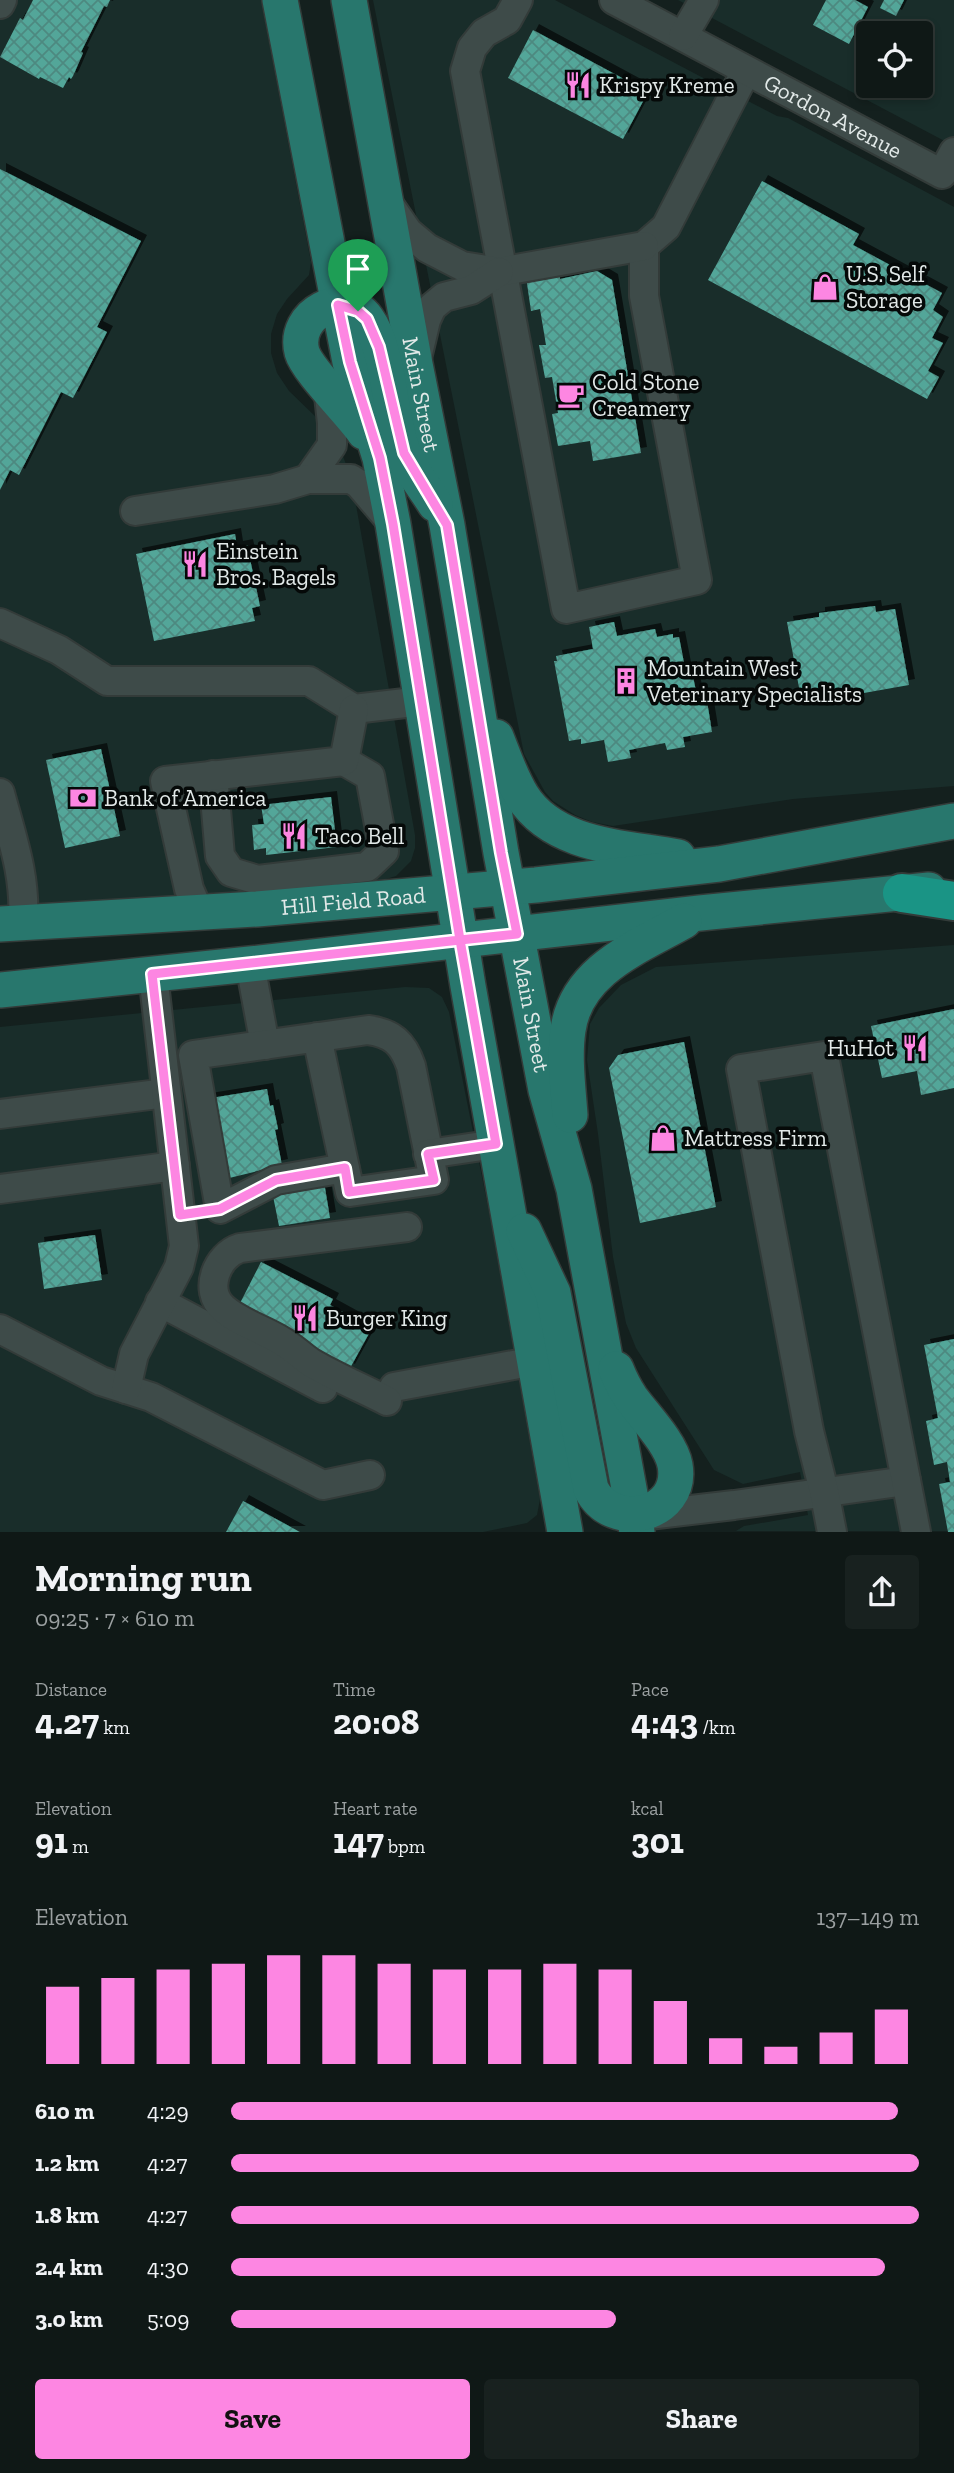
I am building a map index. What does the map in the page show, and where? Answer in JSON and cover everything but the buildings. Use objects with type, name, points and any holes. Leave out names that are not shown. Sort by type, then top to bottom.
[{"type":"highway","points":[[902,893],[954,901]]},
{"type":"main road","points":[[280,0],[350,362],[380,458],[393,524],[460,940],[565,1531]]},
{"type":"main road","name":"Main Street","points":[[349,0],[447,525],[508,887],[547,1090],[573,1189],[637,1521]]},
{"type":"main road","points":[[380,458],[362,429],[306,361],[301,337],[304,327],[315,313],[338,305],[358,311],[372,326],[404,453],[447,525]]},
{"type":"main road","points":[[476,692],[517,787],[545,822],[564,833],[589,841],[719,864]]},
{"type":"main road","name":"Hill Field Road","points":[[8,925],[453,892],[719,864],[954,821]]},
{"type":"main road","points":[[2,990],[699,913],[954,888]]},
{"type":"main road","points":[[573,1189],[566,1049],[569,1023],[576,1003],[604,967],[699,913]]},
{"type":"main road","points":[[504,1190],[553,1293],[591,1489],[596,1499],[608,1510],[637,1521],[656,1509],[668,1497],[674,1484],[675,1466],[670,1451],[624,1386],[601,1337]]},
{"type":"street","points":[[518,0],[507,20],[484,33],[471,48],[466,71],[501,272],[566,609],[697,580],[644,296],[644,246]]},
{"type":"street","name":"Gordon Avenue","points":[[614,0],[746,71],[948,163]]},
{"type":"street","points":[[683,36],[704,0]]},
{"type":"street","points":[[386,200],[408,232],[427,248],[462,266],[501,272],[644,246],[666,228],[746,71]]},
{"type":"street","points":[[415,364],[432,307],[444,297],[471,290],[501,272]]},
{"type":"street","points":[[308,479],[332,445],[328,387]]},
{"type":"street","points":[[135,512],[275,489],[308,479],[353,479],[393,524]]},
{"type":"street","points":[[0,623],[59,650],[107,681],[309,681],[354,709],[422,701]]},
{"type":"street","points":[[344,761],[354,709]]},
{"type":"street","points":[[199,912],[189,889],[166,781],[213,775],[344,761],[370,776],[384,851],[367,867],[258,880],[231,872],[220,856],[213,775]]},
{"type":"street","points":[[0,793],[24,896],[8,925]]},
{"type":"street","points":[[250,964],[265,1045]]},
{"type":"street","points":[[126,1390],[134,1353],[179,1267],[184,1240],[152,974]]},
{"type":"street","points":[[220,1209],[193,1055],[317,1037],[368,1030],[384,1032],[398,1040],[406,1052],[434,1180],[349,1192],[317,1037]]},
{"type":"street","points":[[832,1531],[804,1407],[741,1069],[824,1056],[916,1531]]},
{"type":"street","points":[[0,1114],[166,1093]]},
{"type":"street","points":[[428,1154],[496,1144]]},
{"type":"street","points":[[0,1189],[175,1166]]},
{"type":"street","points":[[180,1215],[220,1209],[276,1180],[345,1168]]},
{"type":"street","points":[[387,1402],[311,1362],[283,1341],[228,1312],[218,1303],[214,1281],[216,1270],[225,1256],[240,1248],[407,1227]]},
{"type":"street","points":[[160,1302],[387,1402],[535,1361]]},
{"type":"street","points":[[0,1329],[101,1381],[151,1397],[323,1485],[370,1475]]},
{"type":"street","points":[[637,1521],[824,1491],[906,1481]]},
{"type":"shaded area","points":[[0,0],[261,0],[311,262],[309,275],[277,314],[271,334],[271,353],[277,373],[289,391],[319,420],[339,446],[351,477],[415,835],[411,861],[396,876],[298,891],[0,909]]},
{"type":"shaded area","points":[[373,0],[555,0],[777,116],[788,118],[954,207],[954,786],[793,799],[613,826],[575,815],[553,801],[545,792],[524,754]]},
{"type":"shaded area","points":[[678,0],[954,0],[954,146],[863,98],[933,98],[933,21],[856,21],[856,94]]},
{"type":"shaded area","points":[[954,945],[954,1531],[736,1531],[744,1526],[808,1515],[800,1472],[743,1484],[714,1470],[636,1348],[626,1323],[613,1257],[587,1060],[590,1024],[599,1008],[621,985],[656,967]]},
{"type":"shaded area","points":[[405,987],[429,988],[442,997],[449,1012],[492,1227],[540,1499],[537,1515],[527,1523],[483,1532],[0,1532],[0,1027]]},
{"type":"place","name":"Krispy Kreme","points":[[578,85]]},
{"type":"place","name":"U.S. Self Storage","points":[[825,287]]},
{"type":"place","name":"Cold Stone Creamery","points":[[571,395]]},
{"type":"place","name":"Einstein Bros. Bagels","points":[[195,564]]},
{"type":"place","name":"Mountain West Veterinary Specialists","points":[[626,681]]},
{"type":"place","name":"Bank of America","points":[[83,798]]},
{"type":"place","name":"Taco Bell","points":[[294,836]]},
{"type":"place","name":"HuHot","points":[[915,1048]]},
{"type":"place","name":"Mattress Firm","points":[[663,1138]]},
{"type":"place","name":"Burger King","points":[[305,1318]]},
{"type":"route","points":[[358,311],[338,305],[350,362],[380,458],[393,524],[460,940],[152,974],[180,1215],[220,1209],[276,1180],[345,1168],[349,1192],[434,1180],[428,1154],[496,1144],[460,940],[517,934],[501,853],[447,525],[404,453],[379,347],[372,326],[358,311]]}]
